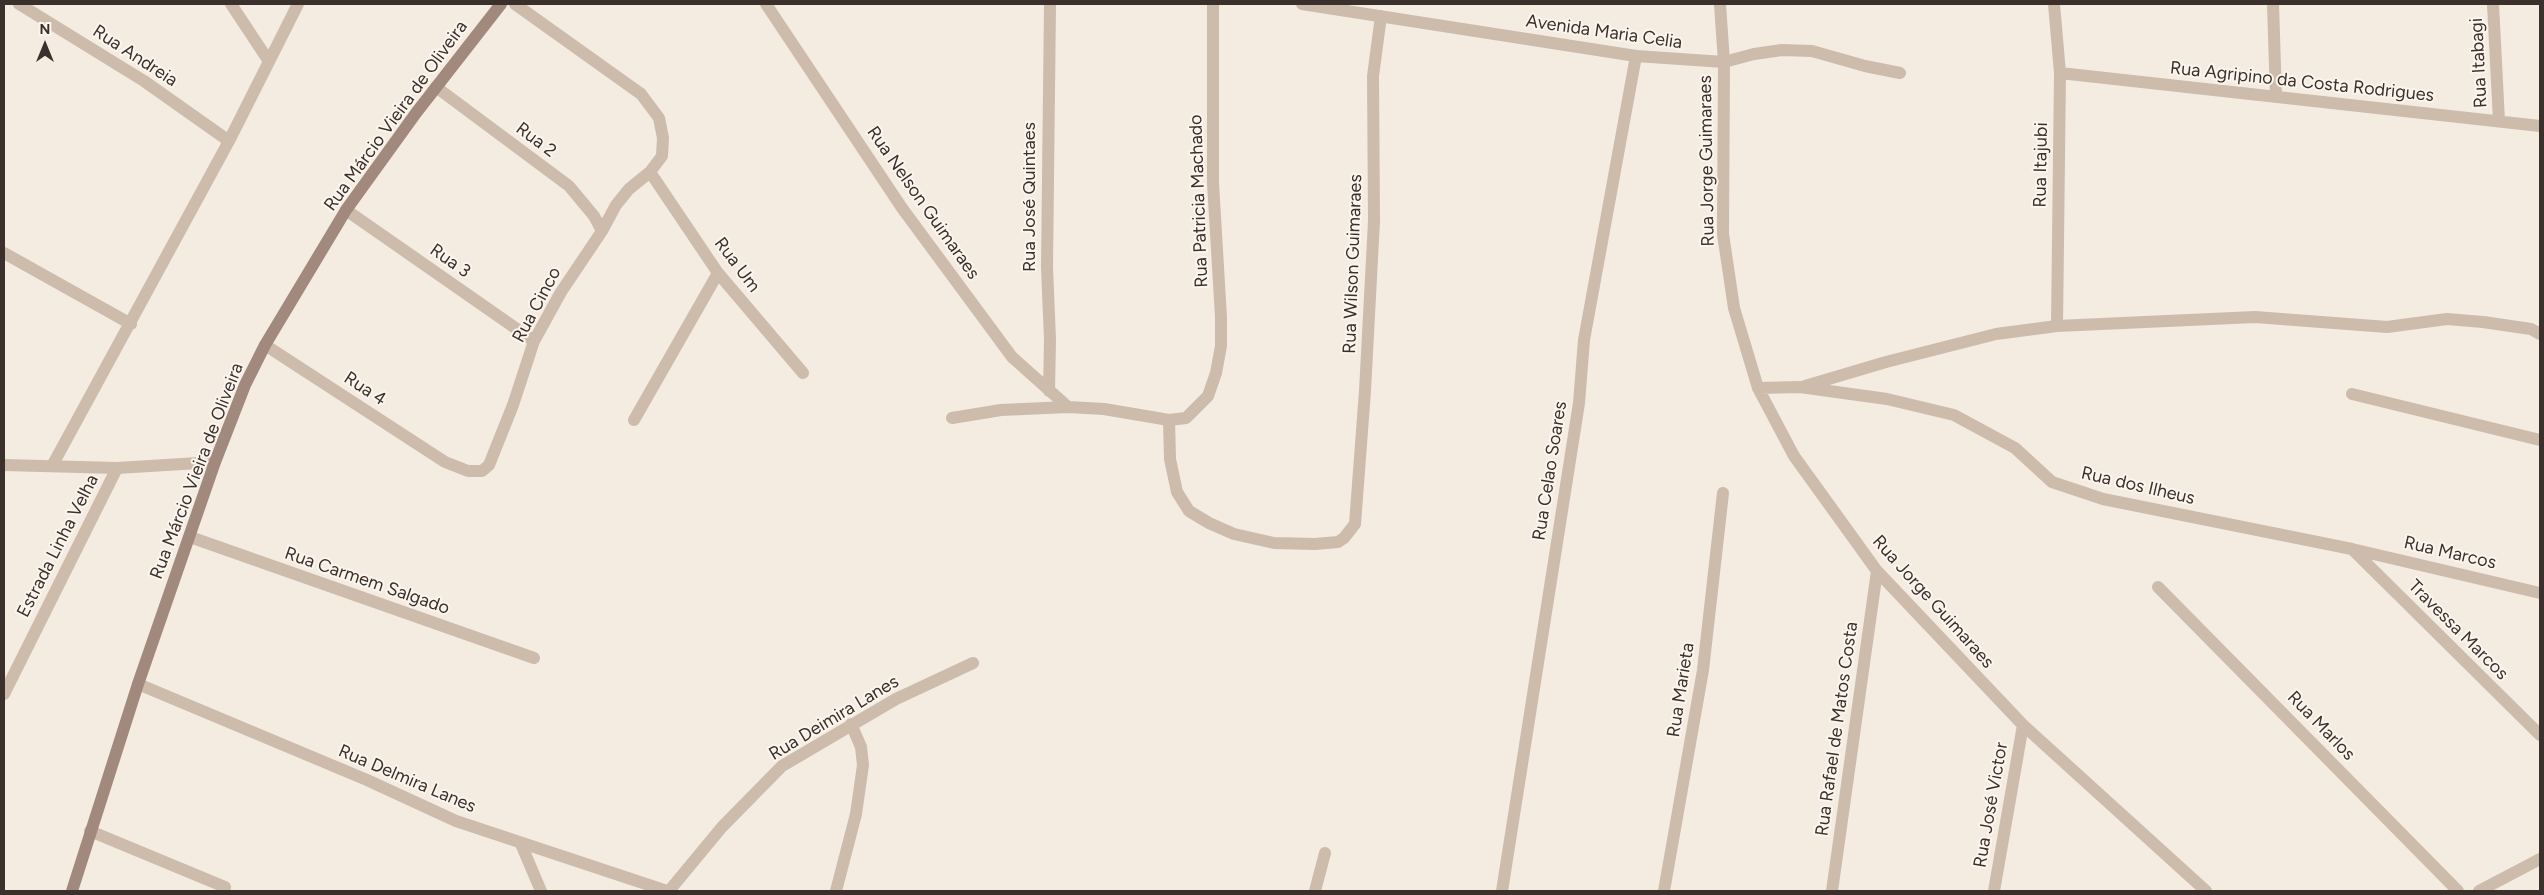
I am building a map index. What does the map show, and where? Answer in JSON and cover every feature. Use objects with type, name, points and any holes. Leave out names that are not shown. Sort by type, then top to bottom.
[{"type":"main road","name":"Rua Márcio Vieira de Oliveira","points":[[72,891],[138,684],[215,462],[245,385],[265,344],[346,210],[436,87],[501,4]]},
{"type":"street","name":"Rua Andreia","points":[[19,4],[144,81],[229,141]]},
{"type":"street","points":[[231,4],[268,60]]},
{"type":"street","points":[[52,466],[229,141],[268,60],[298,4]]},
{"type":"street","name":"Rua Cinco","points":[[445,462],[468,471],[482,471],[489,465],[513,405],[534,341],[561,292],[602,231],[616,205],[629,189],[650,172],[662,156],[663,138],[659,118],[640,94],[515,4]]},
{"type":"street","name":"Rua Nelson Guimaraes","points":[[766,4],[902,208],[1012,357],[1068,407]]},
{"type":"street","name":"Rua José Quintaes","points":[[1049,391],[1050,340],[1047,267],[1050,4]]},
{"type":"street","name":"Rua Patricia Machado","points":[[1169,420],[1186,418],[1208,396],[1216,373],[1221,346],[1213,183],[1213,4]]},
{"type":"street","name":"Avenida Maria Celia","points":[[1302,4],[1636,56],[1724,62],[1754,54],[1782,50],[1812,51],[1865,66],[1900,73]]},
{"type":"street","name":"Rua Jorge Guimaraes","points":[[1720,4],[1724,62],[1723,234],[1734,308],[1758,388],[1794,456],[1877,571],[2023,725],[2206,891]]},
{"type":"street","name":"Rua Itajubi","points":[[2054,4],[2060,72],[2057,326]]},
{"type":"street","points":[[2273,4],[2276,97]]},
{"type":"street","name":"Rua Itabagi","points":[[2493,4],[2499,121]]},
{"type":"street","name":"Rua Wilson Guimaraes","points":[[1169,420],[1170,459],[1177,492],[1189,511],[1209,524],[1234,534],[1274,543],[1315,544],[1338,542],[1344,538],[1355,524],[1374,221],[1373,76],[1381,16]]},
{"type":"street","name":"Rua Celao Soares","points":[[1502,891],[1579,403],[1584,340],[1636,56]]},
{"type":"street","name":"Rua Agripino da Costa Rodrigues","points":[[2060,72],[2540,126]]},
{"type":"street","name":"Rua 2","points":[[436,87],[569,186],[594,216],[602,231]]},
{"type":"street","name":"Rua Um","points":[[650,172],[718,273],[803,373]]},
{"type":"street","name":"Rua 3","points":[[346,210],[534,341]]},
{"type":"street","points":[[4,253],[131,324]]},
{"type":"street","points":[[634,420],[718,273]]},
{"type":"street","points":[[1800,387],[1886,362],[1996,334],[2057,326],[2255,317],[2387,327],[2447,319],[2502,325],[2531,330],[2540,334]]},
{"type":"street","name":"Rua 4","points":[[265,344],[445,462]]},
{"type":"street","name":"Rua dos Ilheus","points":[[1758,388],[1800,387],[1887,399],[1954,415],[2015,448],[2052,482],[2103,499],[2352,550]]},
{"type":"street","points":[[2352,394],[2540,440]]},
{"type":"street","points":[[952,418],[1001,410],[1068,407],[1104,409],[1169,420]]},
{"type":"street","points":[[4,465],[117,468],[215,462]]},
{"type":"street","name":"Estrada Linha Velha","points":[[4,694],[117,468]]},
{"type":"street","name":"Rua Marieta","points":[[1664,891],[1703,670],[1723,493]]},
{"type":"street","name":"Rua Carmem Salgado","points":[[190,537],[534,658]]},
{"type":"street","name":"Rua Marcos","points":[[2352,550],[2540,593]]},
{"type":"street","name":"Travessa Marcos","points":[[2352,550],[2540,736]]},
{"type":"street","name":"Rua Rafael de Matos Costa","points":[[1832,891],[1877,571]]},
{"type":"street","name":"Rua Marlos","points":[[2158,587],[2458,891]]},
{"type":"street","name":"Rua Deimira Lanes","points":[[668,891],[722,826],[782,766],[896,699],[973,663]]},
{"type":"street","name":"Rua Delmira Lanes","points":[[138,684],[367,780],[456,821],[668,891]]},
{"type":"street","points":[[836,891],[856,814],[863,765],[861,747],[851,724]]},
{"type":"street","name":"Rua José Victor","points":[[1994,891],[2023,725]]},
{"type":"street","points":[[90,831],[225,887]]},
{"type":"street","points":[[521,844],[540,891]]},
{"type":"street","points":[[1315,891],[1325,853]]},
{"type":"street","points":[[2479,891],[2540,859]]}]
